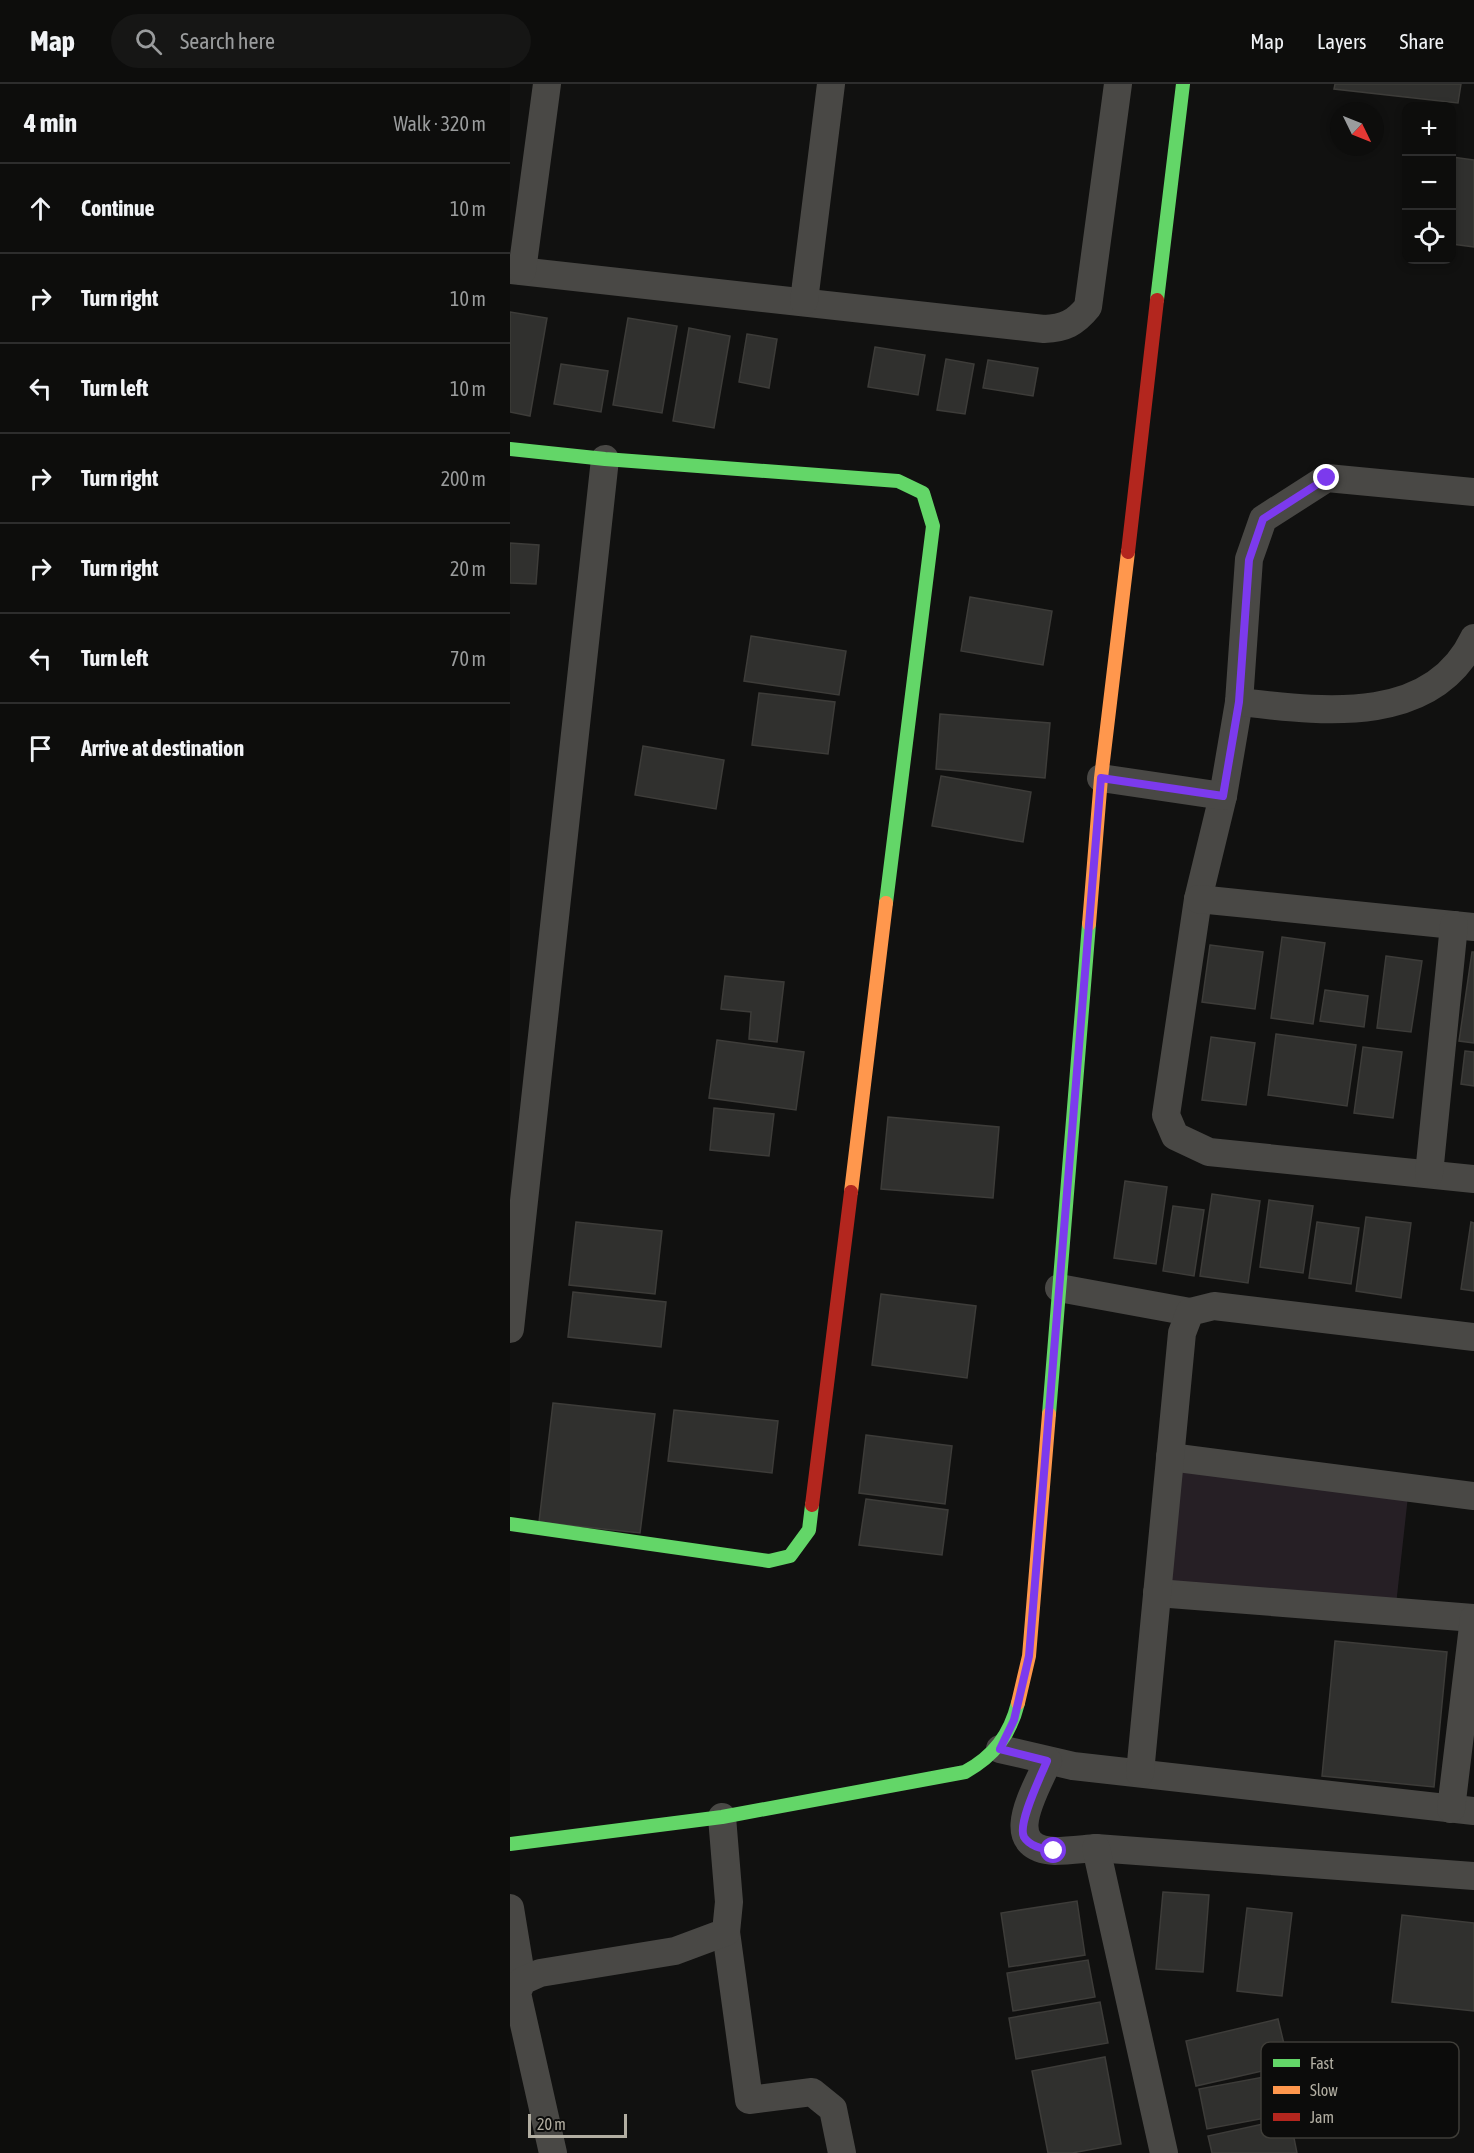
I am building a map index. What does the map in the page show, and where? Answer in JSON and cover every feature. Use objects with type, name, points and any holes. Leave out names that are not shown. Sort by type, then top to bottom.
[{"type":"street","points":[[548,84],[516,270],[804,300],[1044,330],[1064,328],[1077,320],[1088,307],[1118,84]]},
{"type":"street","points":[[804,300],[831,84]]},
{"type":"street","points":[[510,1844],[722,1817],[965,1772],[985,1763],[1000,1749],[1014,1720],[1029,1656],[1101,778],[1183,84]]},
{"type":"street","points":[[510,449],[605,459],[898,481],[922,493],[933,526],[809,1530],[790,1556],[769,1561],[510,1524]]},
{"type":"street","points":[[510,1329],[605,459]]},
{"type":"street","points":[[1474,492],[1327,478],[1263,519],[1249,560],[1239,702],[1223,796],[1198,899],[1166,1115],[1176,1136],[1209,1152],[1474,1179]]},
{"type":"street","points":[[1239,702],[1347,710],[1386,705],[1417,694],[1442,681],[1464,658],[1474,638]]},
{"type":"street","points":[[1101,778],[1223,796]]},
{"type":"street","points":[[1198,899],[1464,926],[1429,1174]]},
{"type":"street","points":[[1059,1288],[1190,1312],[1214,1306],[1474,1337]]},
{"type":"street","points":[[1140,1773],[1182,1333],[1190,1312]]},
{"type":"street","points":[[1170,1457],[1474,1496]]},
{"type":"street","points":[[1000,1749],[1047,1761],[1463,1810],[1474,1618],[1157,1593]]},
{"type":"street","points":[[1047,1761],[1022,1825],[1024,1837],[1034,1846],[1054,1851],[1096,1848],[1474,1876]]},
{"type":"street","points":[[722,1817],[729,1902],[726,1932],[749,2100],[812,2092],[833,2109],[842,2153]]},
{"type":"street","points":[[1096,1848],[1164,2153]]},
{"type":"street","points":[[510,1908],[522,1981],[517,1993],[553,2153]]},
{"type":"street","points":[[522,1981],[540,1973],[675,1951],[726,1932]]},
{"type":"shaded area","points":[[1164,1460],[1409,1487],[1395,1614],[1149,1587]]},
{"type":"building","points":[[1335,84],[1461,84],[1458,103],[1334,89]]},
{"type":"building","points":[[1456,158],[1474,160],[1474,247],[1456,245]]},
{"type":"building","points":[[510,312],[547,318],[530,416],[510,412]]},
{"type":"building","points":[[628,318],[677,326],[662,413],[613,405]]},
{"type":"building","points":[[689,328],[730,336],[714,428],[673,421]]},
{"type":"building","points":[[747,334],[777,339],[769,388],[739,382]]},
{"type":"building","points":[[875,347],[925,355],[918,395],[868,387]]},
{"type":"building","points":[[946,359],[974,364],[965,414],[937,410]]},
{"type":"building","points":[[988,360],[1038,368],[1033,396],[983,388]]},
{"type":"building","points":[[561,364],[608,371],[601,412],[554,404]]},
{"type":"building","points":[[510,543],[539,545],[536,584],[510,583]]},
{"type":"building","points":[[970,597],[1052,611],[1043,665],[961,651]]},
{"type":"building","points":[[751,636],[846,651],[839,695],[744,681]]},
{"type":"building","points":[[759,693],[835,702],[828,754],[752,745]]},
{"type":"building","points":[[940,714],[1050,723],[1045,778],[936,769]]},
{"type":"building","points":[[643,746],[724,760],[716,809],[635,795]]},
{"type":"building","points":[[941,776],[1031,792],[1023,842],[932,826]]},
{"type":"building","points":[[1282,937],[1325,943],[1313,1024],[1271,1018]]},
{"type":"building","points":[[1210,945],[1263,952],[1255,1009],[1202,1002]]},
{"type":"building","points":[[1472,952],[1474,952],[1474,1043],[1459,1041]]},
{"type":"building","points":[[1386,956],[1422,961],[1411,1032],[1377,1028]]},
{"type":"building","points":[[725,976],[784,982],[777,1042],[749,1039],[751,1012],[721,1009]]},
{"type":"building","points":[[1325,990],[1368,996],[1364,1027],[1320,1021]]},
{"type":"building","points":[[1276,1034],[1356,1045],[1347,1106],[1268,1095]]},
{"type":"building","points":[[1211,1037],[1255,1043],[1246,1105],[1202,1100]]},
{"type":"building","points":[[717,1040],[804,1052],[796,1110],[709,1098]]},
{"type":"building","points":[[1363,1047],[1402,1052],[1393,1118],[1354,1113]]},
{"type":"building","points":[[1465,1051],[1474,1052],[1474,1086],[1461,1084]]},
{"type":"building","points":[[714,1108],[774,1114],[769,1156],[710,1150]]},
{"type":"building","points":[[888,1117],[999,1127],[993,1198],[881,1189]]},
{"type":"building","points":[[1125,1181],[1167,1187],[1156,1264],[1114,1258]]},
{"type":"building","points":[[1212,1194],[1260,1201],[1248,1283],[1200,1276]]},
{"type":"building","points":[[1269,1200],[1313,1206],[1303,1273],[1260,1267]]},
{"type":"building","points":[[1173,1206],[1204,1210],[1194,1276],[1163,1271]]},
{"type":"building","points":[[1366,1217],[1411,1223],[1401,1298],[1356,1291]]},
{"type":"building","points":[[576,1222],[662,1231],[655,1294],[569,1285]]},
{"type":"building","points":[[1317,1222],[1359,1228],[1351,1284],[1309,1278]]},
{"type":"building","points":[[1471,1222],[1474,1223],[1474,1291],[1461,1289]]},
{"type":"building","points":[[573,1292],[666,1302],[661,1347],[568,1337]]},
{"type":"building","points":[[881,1294],[976,1306],[967,1378],[872,1365]]},
{"type":"building","points":[[553,1403],[655,1414],[640,1533],[539,1522]]},
{"type":"building","points":[[674,1410],[778,1421],[772,1473],[668,1461]]},
{"type":"building","points":[[866,1435],[952,1446],[945,1504],[859,1493]]},
{"type":"building","points":[[866,1499],[948,1510],[942,1555],[859,1545]]},
{"type":"building","points":[[1335,1641],[1447,1652],[1434,1787],[1322,1776]]},
{"type":"building","points":[[1163,1892],[1209,1895],[1203,1972],[1156,1969]]},
{"type":"building","points":[[1077,1901],[1085,1955],[1009,1967],[1001,1913]]},
{"type":"building","points":[[1247,1908],[1292,1913],[1282,1996],[1237,1991]]},
{"type":"building","points":[[1402,1915],[1474,1923],[1474,2011],[1392,2002]]},
{"type":"building","points":[[1088,1960],[1095,1997],[1013,2011],[1007,1973]]},
{"type":"building","points":[[1100,2002],[1108,2043],[1016,2059],[1009,2018]]},
{"type":"building","points":[[1278,2019],[1284,2042],[1261,2042],[1261,2071],[1196,2086],[1186,2041]]},
{"type":"building","points":[[1105,2057],[1121,2144],[1072,2153],[1048,2153],[1032,2071]]},
{"type":"building","points":[[1261,2077],[1261,2119],[1207,2129],[1199,2089]]},
{"type":"building","points":[[1261,2124],[1261,2138],[1294,2138],[1297,2153],[1212,2153],[1208,2136]]},
{"type":"traffic: fast","points":[[1157,300],[1183,84]]},
{"type":"traffic: fast","points":[[510,449],[605,459],[898,481],[923,493],[933,526],[886,903]]},
{"type":"traffic: fast","points":[[1049,1414],[1089,924]]},
{"type":"traffic: fast","points":[[510,1524],[769,1561],[790,1556],[809,1530],[812,1505]]},
{"type":"traffic: fast","points":[[510,1844],[722,1817],[965,1772],[984,1759],[999,1744],[1010,1725],[1018,1703]]},
{"type":"traffic: slow","points":[[1089,924],[1101,778],[1128,552]]},
{"type":"traffic: slow","points":[[851,1192],[886,903]]},
{"type":"traffic: slow","points":[[1018,1703],[1029,1656],[1049,1414]]},
{"type":"traffic: jam","points":[[1128,552],[1157,300]]},
{"type":"traffic: jam","points":[[812,1505],[851,1192]]},
{"type":"route","points":[[1054,1851],[1034,1846],[1024,1837],[1022,1825],[1047,1761],[1000,1749],[1014,1720],[1029,1656],[1101,778],[1223,796],[1239,702],[1249,560],[1263,519],[1327,478]]}]
